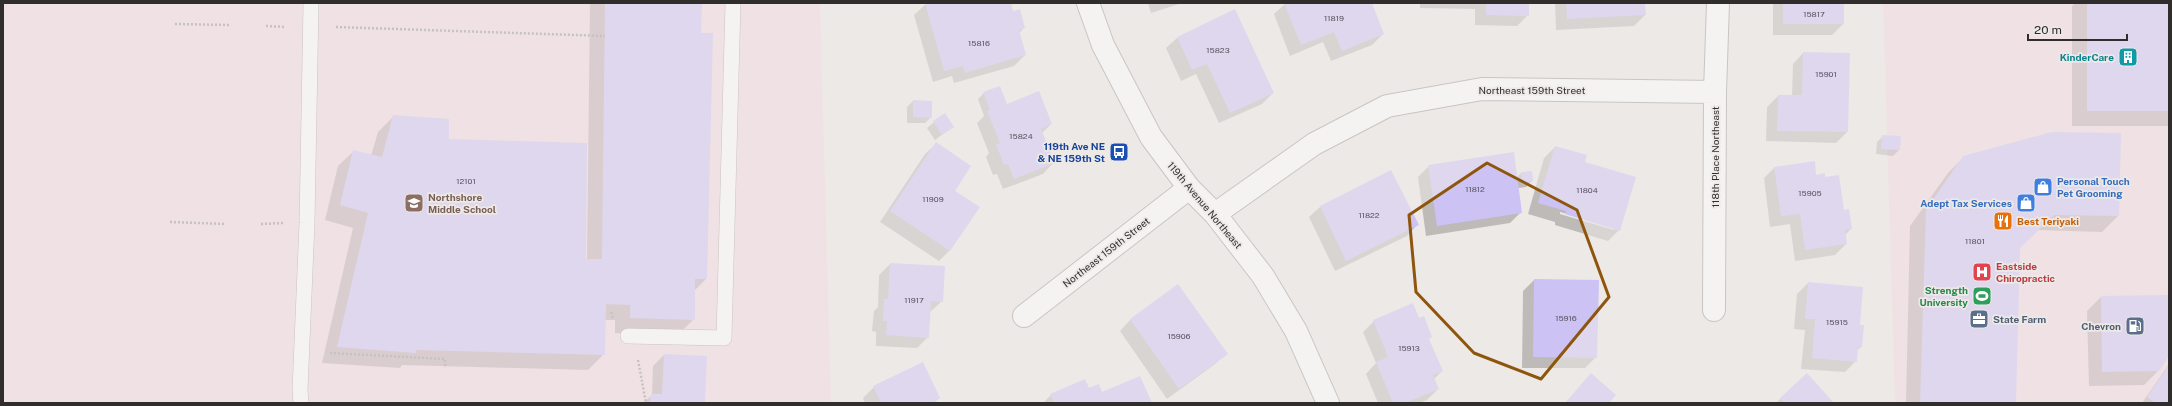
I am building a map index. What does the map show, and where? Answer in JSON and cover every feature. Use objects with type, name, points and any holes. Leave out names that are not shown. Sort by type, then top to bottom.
[{"type":"street","name":"119th Avenue Northeast","points":[[1088,3],[1103,45],[1148,131],[1189,188],[1215,214],[1263,276],[1296,331],[1328,403]]},
{"type":"street","name":"118th Place Northeast","points":[[1714,310],[1715,92],[1718,3]]},
{"type":"street","name":"Northeast 159th Street","points":[[1215,214],[1314,144],[1387,106],[1482,89],[1715,92]]},
{"type":"street","name":"Northeast 159th Street","points":[[1024,316],[1189,188]]},
{"type":"lane","points":[[301,403],[300,390],[307,223],[311,3]]},
{"type":"lane","points":[[628,336],[724,338],[733,3]]},
{"type":"path","points":[[175,24],[229,25]]},
{"type":"path","points":[[266,26],[290,27]]},
{"type":"path","points":[[332,27],[605,36]]},
{"type":"path","points":[[170,222],[226,224]]},
{"type":"path","points":[[261,224],[285,223]]},
{"type":"path","points":[[330,353],[445,359],[445,368]]},
{"type":"highlighted area","points":[[1487,163],[1577,210],[1609,297],[1541,379],[1474,353],[1416,292],[1409,215]]},
{"type":"shaded area","name":"Northshore Middle School","points":[[3,3],[820,3],[831,403],[3,403]]},
{"type":"shaded area","points":[[1883,3],[2169,3],[2169,403],[1895,403]]},
{"type":"building","points":[[605,3],[702,3],[701,33],[713,33],[707,279],[695,279],[695,320],[630,318],[630,305],[606,304],[605,355],[416,350],[416,353],[337,347],[368,213],[340,205],[353,150],[382,157],[393,115],[449,119],[449,139],[587,143],[586,259],[602,259]]},
{"type":"building","points":[[925,3],[1011,3],[1013,11],[1020,9],[1025,28],[1019,30],[1026,55],[965,73],[963,66],[944,71]]},
{"type":"building","points":[[1284,3],[1372,3],[1384,34],[1342,51],[1334,32],[1301,45]]},
{"type":"building","points":[[1486,3],[1529,3],[1529,16],[1486,15]]},
{"type":"building","points":[[1566,3],[1645,3],[1646,15],[1567,19]]},
{"type":"building","points":[[1783,3],[1844,3],[1844,24],[1783,24]]},
{"type":"building","name":"KinderCare","points":[[2087,3],[2169,3],[2169,111],[2087,111]]},
{"type":"building","points":[[1235,9],[1274,93],[1230,113],[1207,64],[1192,70],[1177,37]]},
{"type":"building","points":[[1803,52],[1850,53],[1848,132],[1777,131],[1778,95],[1802,95]]},
{"type":"building","points":[[1000,86],[1007,104],[1039,91],[1052,124],[1041,129],[1055,163],[1014,179],[1008,164],[1004,165],[996,145],[1000,143],[987,111],[990,110],[983,92]]},
{"type":"building","points":[[913,100],[932,101],[932,118],[913,117]]},
{"type":"building","points":[[945,113],[954,127],[942,135],[933,121]]},
{"type":"building","points":[[2052,132],[2121,133],[2119,216],[2054,215],[2020,248],[2016,403],[1920,403],[1926,210],[1963,156]]},
{"type":"building","points":[[1882,135],[1901,136],[1900,150],[1881,149]]},
{"type":"building","points":[[936,142],[971,166],[955,191],[980,207],[950,251],[890,211]]},
{"type":"building","points":[[1555,146],[1587,155],[1585,162],[1636,177],[1620,231],[1565,214],[1566,211],[1538,203]]},
{"type":"building","points":[[1514,152],[1522,213],[1437,226],[1428,165]]},
{"type":"building","points":[[1815,161],[1816,175],[1825,173],[1825,177],[1839,175],[1844,210],[1849,209],[1852,229],[1845,230],[1847,244],[1805,250],[1800,214],[1781,216],[1774,167]]},
{"type":"building","points":[[1391,170],[1419,225],[1346,261],[1320,206]]},
{"type":"building","points":[[1532,171],[1533,181],[1522,182],[1521,172]]},
{"type":"building","points":[[890,263],[945,266],[943,302],[931,301],[929,338],[886,335],[887,321],[883,321],[884,299],[888,299]]},
{"type":"building","points":[[1534,279],[1599,280],[1597,358],[1533,357]]},
{"type":"building","points":[[1808,282],[1863,287],[1860,325],[1864,325],[1862,347],[1858,347],[1857,362],[1812,358],[1815,319],[1805,319]]},
{"type":"building","points":[[1178,284],[1228,354],[1179,389],[1130,319]]},
{"type":"building","name":"Chevron","points":[[2169,295],[2169,356],[2159,371],[2102,372],[2101,296]]},
{"type":"building","points":[[1413,303],[1419,318],[1424,316],[1432,337],[1429,339],[1443,371],[1433,375],[1439,389],[1405,403],[1393,403],[1376,362],[1388,357],[1373,320]]},
{"type":"building","points":[[664,354],[707,356],[705,403],[650,403],[651,394],[662,394]]},
{"type":"building","points":[[923,362],[940,398],[933,402],[934,403],[881,403],[873,386]]},
{"type":"building","points":[[2169,365],[2169,403],[2155,403],[2147,397]]},
{"type":"building","points":[[1591,373],[1616,395],[1609,403],[1565,403]]},
{"type":"building","points":[[1807,373],[1834,403],[1785,403],[1780,398]]},
{"type":"building","points":[[1140,376],[1152,403],[1054,403],[1050,394],[1085,379],[1089,388],[1099,384],[1102,392]]},
{"type":"place","name":"KinderCare","points":[[2128,57]]},
{"type":"place","name":"119th Ave NE & NE 159th St","points":[[1119,152]]},
{"type":"place","name":"Personal Touch Pet Grooming","points":[[2043,187]]},
{"type":"place","name":"Northshore Middle School","points":[[414,203]]},
{"type":"place","name":"Adept Tax Services","points":[[2026,203]]},
{"type":"place","name":"Best Teriyaki","points":[[2003,221]]},
{"type":"place","name":"Eastside Chiropractic","points":[[1982,272]]},
{"type":"place","name":"Strength University","points":[[1982,296]]},
{"type":"place","name":"State Farm","points":[[1979,319]]},
{"type":"place","name":"Chevron","points":[[2135,326]]}]
